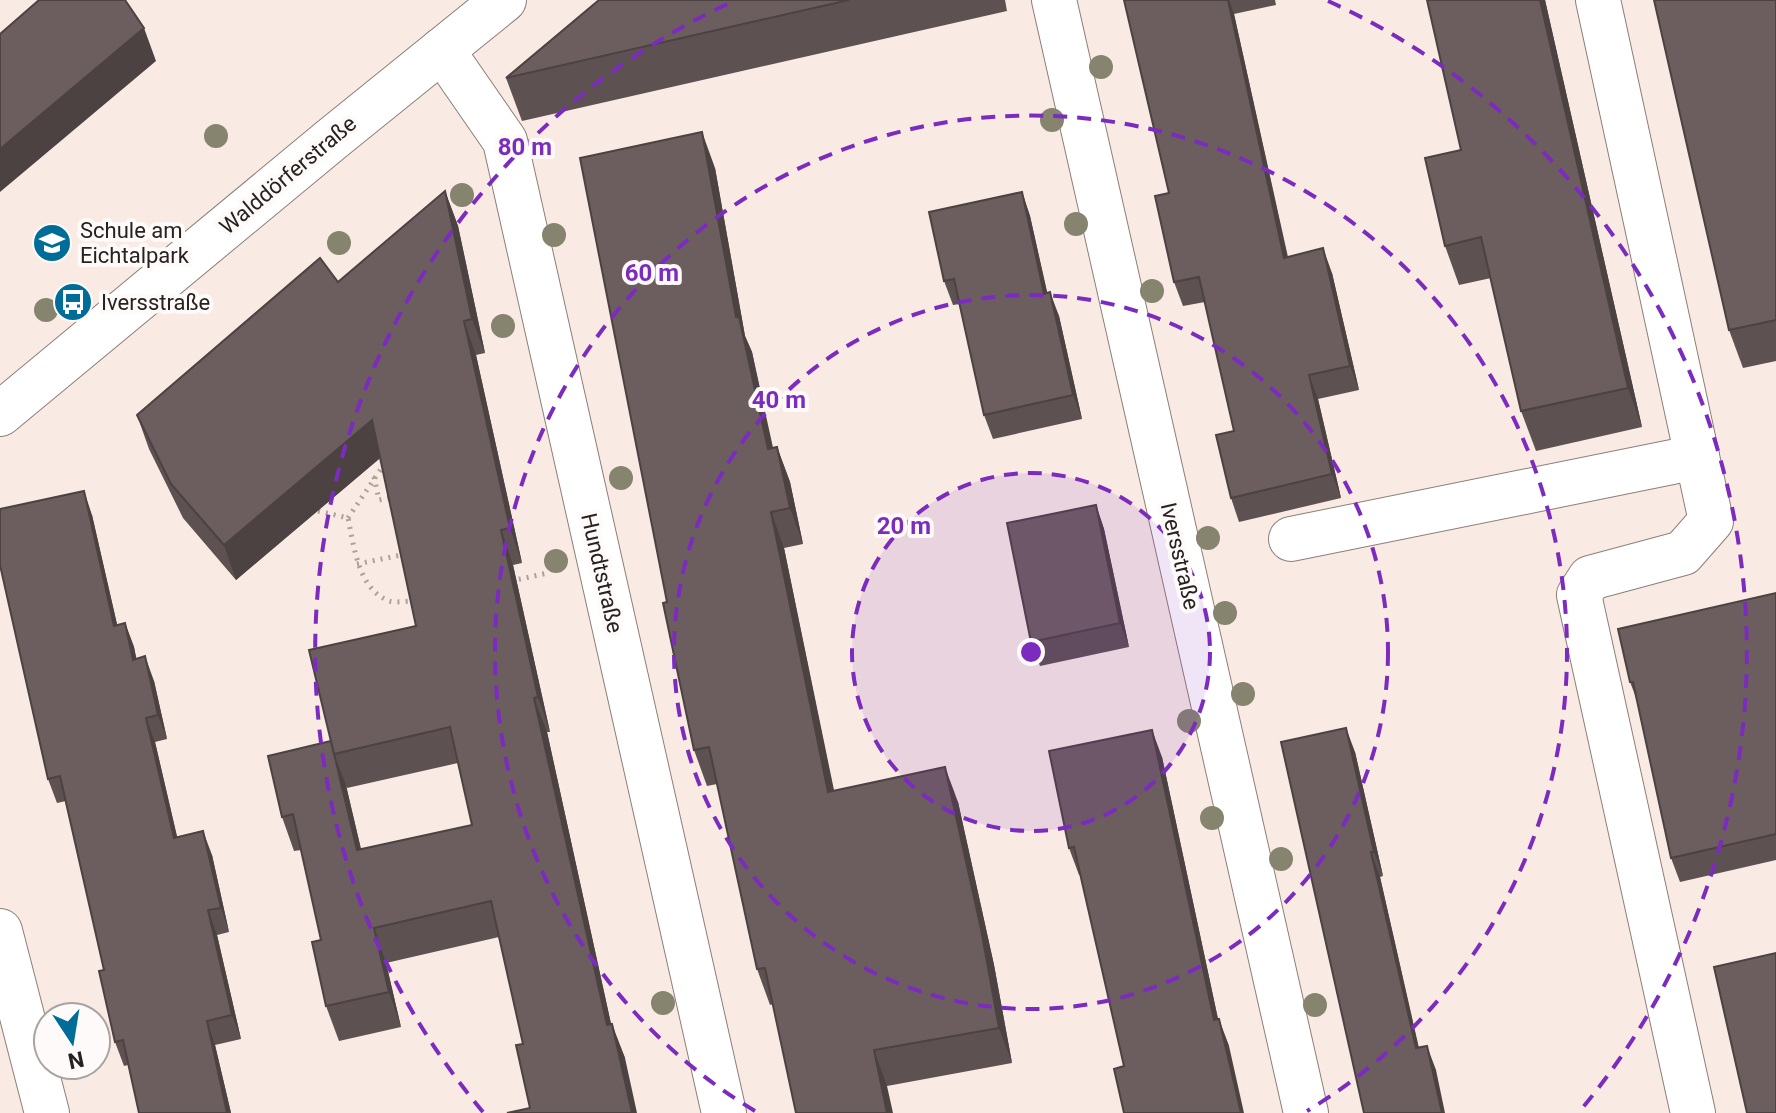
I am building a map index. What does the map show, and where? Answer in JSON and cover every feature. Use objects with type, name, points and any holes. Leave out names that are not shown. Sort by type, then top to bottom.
[{"type":"street","name":"Walddörferstraße","points":[[0,414],[504,0]]},
{"type":"street","name":"Iversstraße","points":[[1054,0],[1306,1113]]},
{"type":"street","points":[[1598,0],[1711,521],[1683,553],[1590,578],[1579,595],[1693,1113]]},
{"type":"street","name":"Hundtstraße","points":[[442,50],[505,141],[724,1113]]},
{"type":"street","points":[[1291,539],[1697,457]]},
{"type":"street","points":[[0,931],[47,1113]]},
{"type":"path","points":[[388,460],[374,476],[348,518],[357,564],[375,591],[391,602],[418,601]]},
{"type":"path","points":[[374,476],[379,500],[394,497]]},
{"type":"path","points":[[318,511],[348,518]]},
{"type":"path","points":[[357,564],[406,554]]},
{"type":"path","points":[[509,581],[599,562]]},
{"type":"building","points":[[39,0],[125,0],[144,28],[0,149],[0,34]]},
{"type":"building","points":[[599,0],[849,0],[506,78]]},
{"type":"building","points":[[1124,0],[1228,0],[1284,258],[1323,248],[1350,366],[1309,375],[1332,474],[1231,498],[1216,435],[1234,431],[1199,277],[1174,282],[1155,196],[1169,193]]},
{"type":"building","points":[[1427,0],[1540,0],[1628,388],[1521,411],[1481,237],[1445,246],[1425,158],[1461,150]]},
{"type":"building","points":[[1654,0],[1776,0],[1776,320],[1729,330]]},
{"type":"building","points":[[702,132],[736,317],[739,317],[768,449],[777,447],[790,508],[771,512],[828,792],[945,767],[981,929],[999,1028],[874,1050],[887,1113],[796,1113],[765,968],[757,969],[709,747],[694,750],[663,603],[667,602],[580,158]]},
{"type":"building","points":[[445,191],[472,319],[464,321],[510,528],[501,530],[538,697],[534,698],[607,1025],[612,1024],[632,1113],[507,1113],[530,1108],[516,1045],[523,1044],[491,901],[374,928],[389,992],[326,1006],[312,942],[321,940],[293,814],[282,817],[268,756],[331,741],[309,650],[416,626],[372,420],[224,545],[171,484],[137,415],[320,258],[338,282]],"holes":[[[450,727],[472,825],[357,850],[334,754]]]},
{"type":"building","points":[[1022,192],[1044,294],[1050,292],[1073,395],[984,415],[954,279],[944,281],[929,212]]},
{"type":"building","points":[[84,491],[114,626],[125,623],[133,660],[145,656],[158,715],[146,718],[174,838],[203,831],[221,908],[208,910],[232,1015],[207,1021],[227,1113],[139,1113],[123,1040],[115,1042],[112,1001],[106,1001],[99,971],[104,970],[60,776],[48,779],[0,565],[0,509]]},
{"type":"building","points":[[1096,505],[1120,623],[1031,642],[1007,523]]},
{"type":"building","points":[[1776,593],[1776,834],[1671,858],[1633,682],[1630,682],[1618,629]]},
{"type":"building","points":[[1346,728],[1416,1048],[1427,1046],[1442,1113],[1364,1113],[1281,742]]},
{"type":"building","points":[[1152,730],[1214,1020],[1219,1019],[1241,1113],[1124,1113],[1114,1069],[1124,1066],[1074,847],[1069,848],[1049,751]]},
{"type":"building","points":[[1776,953],[1776,1113],[1747,1113],[1714,967]]},
{"type":"place","name":"Schule am Eichtalpark","points":[[52,243]]},
{"type":"place","name":"Iversstraße","points":[[73,302]]}]
